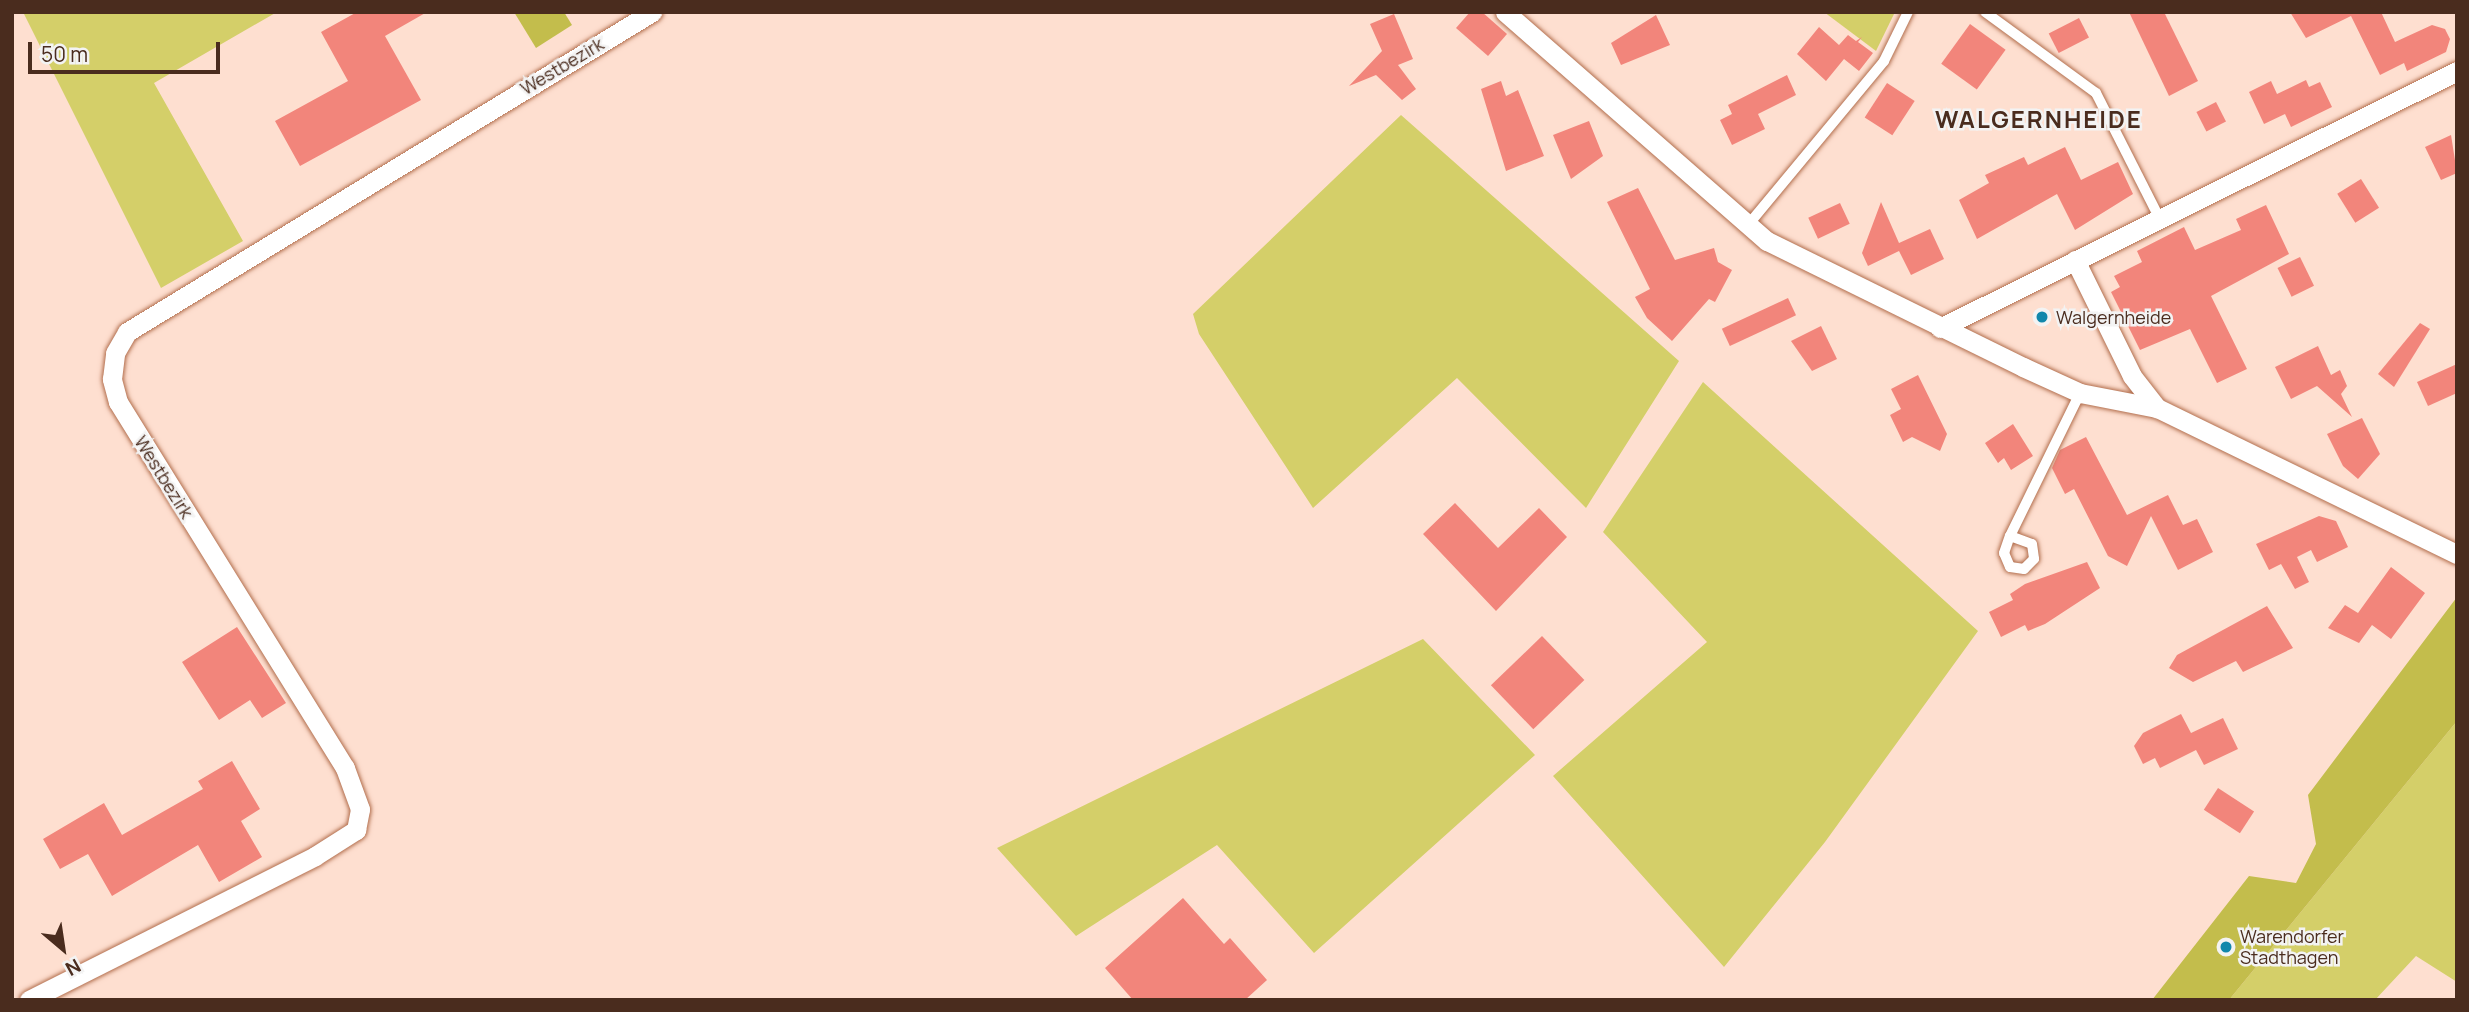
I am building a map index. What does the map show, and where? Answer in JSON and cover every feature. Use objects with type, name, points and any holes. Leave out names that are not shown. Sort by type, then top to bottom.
[{"type":"street","name":"Westbezirk","points":[[29,1000],[315,856],[356,830],[360,809],[345,768],[118,402],[112,379],[115,353],[127,332],[652,12]]},
{"type":"street","points":[[1505,12],[1748,225],[1778,247],[1940,328],[2080,393],[2157,408],[2457,554]]},
{"type":"street","points":[[1940,328],[2457,71]]},
{"type":"street","points":[[2075,261],[2132,376],[2157,408]]},
{"type":"lane","points":[[1748,225],[1884,61],[1908,12]]},
{"type":"lane","points":[[1985,12],[2095,93],[2159,217]]},
{"type":"lane","points":[[2010,536],[2080,393]]},
{"type":"shaded area","points":[[23,12],[277,12],[154,83],[243,241],[161,288]]},
{"type":"shaded area","points":[[514,12],[564,12],[572,25],[536,48]]},
{"type":"shaded area","points":[[1824,12],[1895,12],[1876,51]]},
{"type":"shaded area","points":[[1401,115],[1679,361],[1586,508],[1457,378],[1313,508],[1199,334],[1193,314]]},
{"type":"shaded area","points":[[1703,382],[1978,631],[1825,842],[1724,967],[1553,776],[1707,642],[1603,532]]},
{"type":"shaded area","points":[[2457,597],[2457,721],[2229,1000],[2152,1000],[2249,876],[2296,883],[2316,844],[2308,795]]},
{"type":"shaded area","points":[[1423,639],[1535,755],[1314,953],[1217,845],[1076,936],[997,848]]},
{"type":"shaded area","points":[[2457,721],[2457,982],[2416,956],[2375,1000],[2229,1000]]},
{"type":"building","points":[[357,12],[427,12],[385,36],[421,100],[300,166],[275,121],[348,81],[321,32]]},
{"type":"building","points":[[1470,12],[1482,12],[1507,34],[1488,56],[1456,28]]},
{"type":"building","points":[[2129,12],[2164,12],[2198,81],[2169,96]]},
{"type":"building","points":[[2290,12],[2381,12],[2395,42],[2432,25],[2445,29],[2450,39],[2446,52],[2407,71],[2404,63],[2380,75],[2351,16],[2306,38]]},
{"type":"building","points":[[1394,14],[1413,59],[1398,65],[1416,89],[1402,100],[1376,75],[1349,86],[1382,51],[1370,24]]},
{"type":"building","points":[[1656,15],[1670,45],[1621,65],[1611,43]]},
{"type":"building","points":[[2079,18],[2089,38],[2059,53],[2049,33]]},
{"type":"building","points":[[1970,24],[2006,50],[1977,90],[1941,64]]},
{"type":"building","points":[[1819,27],[1839,45],[1848,35],[1856,41],[1862,37],[1858,42],[1873,53],[1859,71],[1844,59],[1826,81],[1797,54]]},
{"type":"building","points":[[1787,75],[1796,95],[1758,114],[1765,129],[1732,145],[1720,120],[1732,114],[1728,105]]},
{"type":"building","points":[[2306,80],[2309,87],[2320,82],[2332,107],[2291,127],[2285,114],[2264,124],[2249,92],[2271,81],[2277,94]]},
{"type":"building","points":[[1501,81],[1506,96],[1518,90],[1544,156],[1506,171],[1481,89]]},
{"type":"building","points":[[1887,83],[1915,101],[1892,135],[1865,117]]},
{"type":"building","points":[[2216,102],[2226,122],[2206,132],[2196,112]]},
{"type":"building","points":[[1589,121],[1603,156],[1571,179],[1553,135]]},
{"type":"building","points":[[2451,135],[2457,173],[2441,180],[2425,147]]},
{"type":"building","points":[[2065,147],[2081,180],[2118,162],[2133,194],[2075,230],[2057,194],[1977,239],[1959,200],[1989,183],[1985,175],[2024,157],[2028,165]]},
{"type":"building","points":[[2361,179],[2379,208],[2355,223],[2337,194]]},
{"type":"building","points":[[1638,188],[1675,260],[1714,248],[1718,262],[1732,270],[1715,302],[1709,299],[1672,341],[1647,318],[1635,297],[1650,289],[1607,202]]},
{"type":"building","points":[[1881,202],[1899,243],[1930,229],[1944,259],[1911,275],[1899,251],[1868,266],[1862,253]]},
{"type":"building","points":[[1840,203],[1850,224],[1818,239],[1808,218]]},
{"type":"building","points":[[2266,205],[2289,254],[2211,296],[2247,369],[2217,383],[2190,329],[2140,350],[2111,292],[2120,287],[2114,276],[2142,262],[2137,251],[2184,227],[2195,250],[2241,230],[2236,219]]},
{"type":"building","points":[[2300,257],[2314,286],[2292,297],[2278,268]]},
{"type":"building","points":[[1788,298],[1796,315],[1730,346],[1722,329]]},
{"type":"building","points":[[2420,323],[2430,329],[2394,387],[2378,374]]},
{"type":"building","points":[[1821,326],[1837,359],[1812,371],[1791,341]]},
{"type":"building","points":[[2318,346],[2331,375],[2340,370],[2347,386],[2341,394],[2352,417],[2317,386],[2291,399],[2275,367]]},
{"type":"building","points":[[2457,364],[2457,393],[2428,406],[2417,382]]},
{"type":"building","points":[[1918,375],[1947,434],[1940,451],[1912,437],[1903,442],[1890,415],[1901,409],[1891,389]]},
{"type":"building","points":[[2362,418],[2380,454],[2358,479],[2343,466],[2327,434]]},
{"type":"building","points":[[2013,424],[2033,456],[2011,470],[2004,458],[1998,463],[1985,443]]},
{"type":"building","points":[[2086,437],[2127,515],[2168,495],[2183,525],[2197,519],[2213,552],[2178,570],[2151,516],[2127,566],[2108,556],[2074,489],[2065,494],[2052,468],[2060,450]]},
{"type":"building","points":[[1455,503],[1498,548],[1539,508],[1567,537],[1496,611],[1423,534]]},
{"type":"building","points":[[2319,516],[2336,521],[2348,547],[2317,562],[2311,550],[2297,557],[2309,582],[2295,589],[2281,564],[2269,570],[2256,544]]},
{"type":"building","points":[[2087,562],[2100,588],[2045,624],[2028,631],[2025,625],[2001,637],[1989,612],[2013,600],[2010,594],[2025,584]]},
{"type":"building","points":[[2391,567],[2425,593],[2391,639],[2372,625],[2359,643],[2328,628],[2345,605],[2358,613]]},
{"type":"building","points":[[2267,606],[2293,648],[2243,672],[2236,661],[2193,682],[2169,668],[2177,655]]},
{"type":"building","points":[[237,627],[286,703],[262,718],[250,700],[219,720],[182,662]]},
{"type":"building","points":[[1542,636],[1584,680],[1533,729],[1491,685]]},
{"type":"building","points":[[2181,714],[2191,733],[2223,718],[2238,749],[2204,765],[2196,750],[2160,768],[2155,758],[2143,764],[2134,746],[2143,733]]},
{"type":"building","points":[[232,761],[260,809],[241,821],[262,857],[219,882],[198,845],[112,896],[88,854],[60,869],[43,839],[104,803],[122,835],[203,789],[198,781]]},
{"type":"building","points":[[2218,788],[2254,811],[2240,833],[2204,810]]},
{"type":"building","points":[[1183,898],[1224,944],[1230,938],[1267,980],[1245,1000],[1133,1000],[1105,968]]},
{"type":"place","name":"Walgernheide","points":[[2042,317]]},
{"type":"place","name":"Warendorfer Stadthagen","points":[[2226,947]]},
{"type":"district","name":"WALGERNHEIDE","points":[[2039,119]]}]
